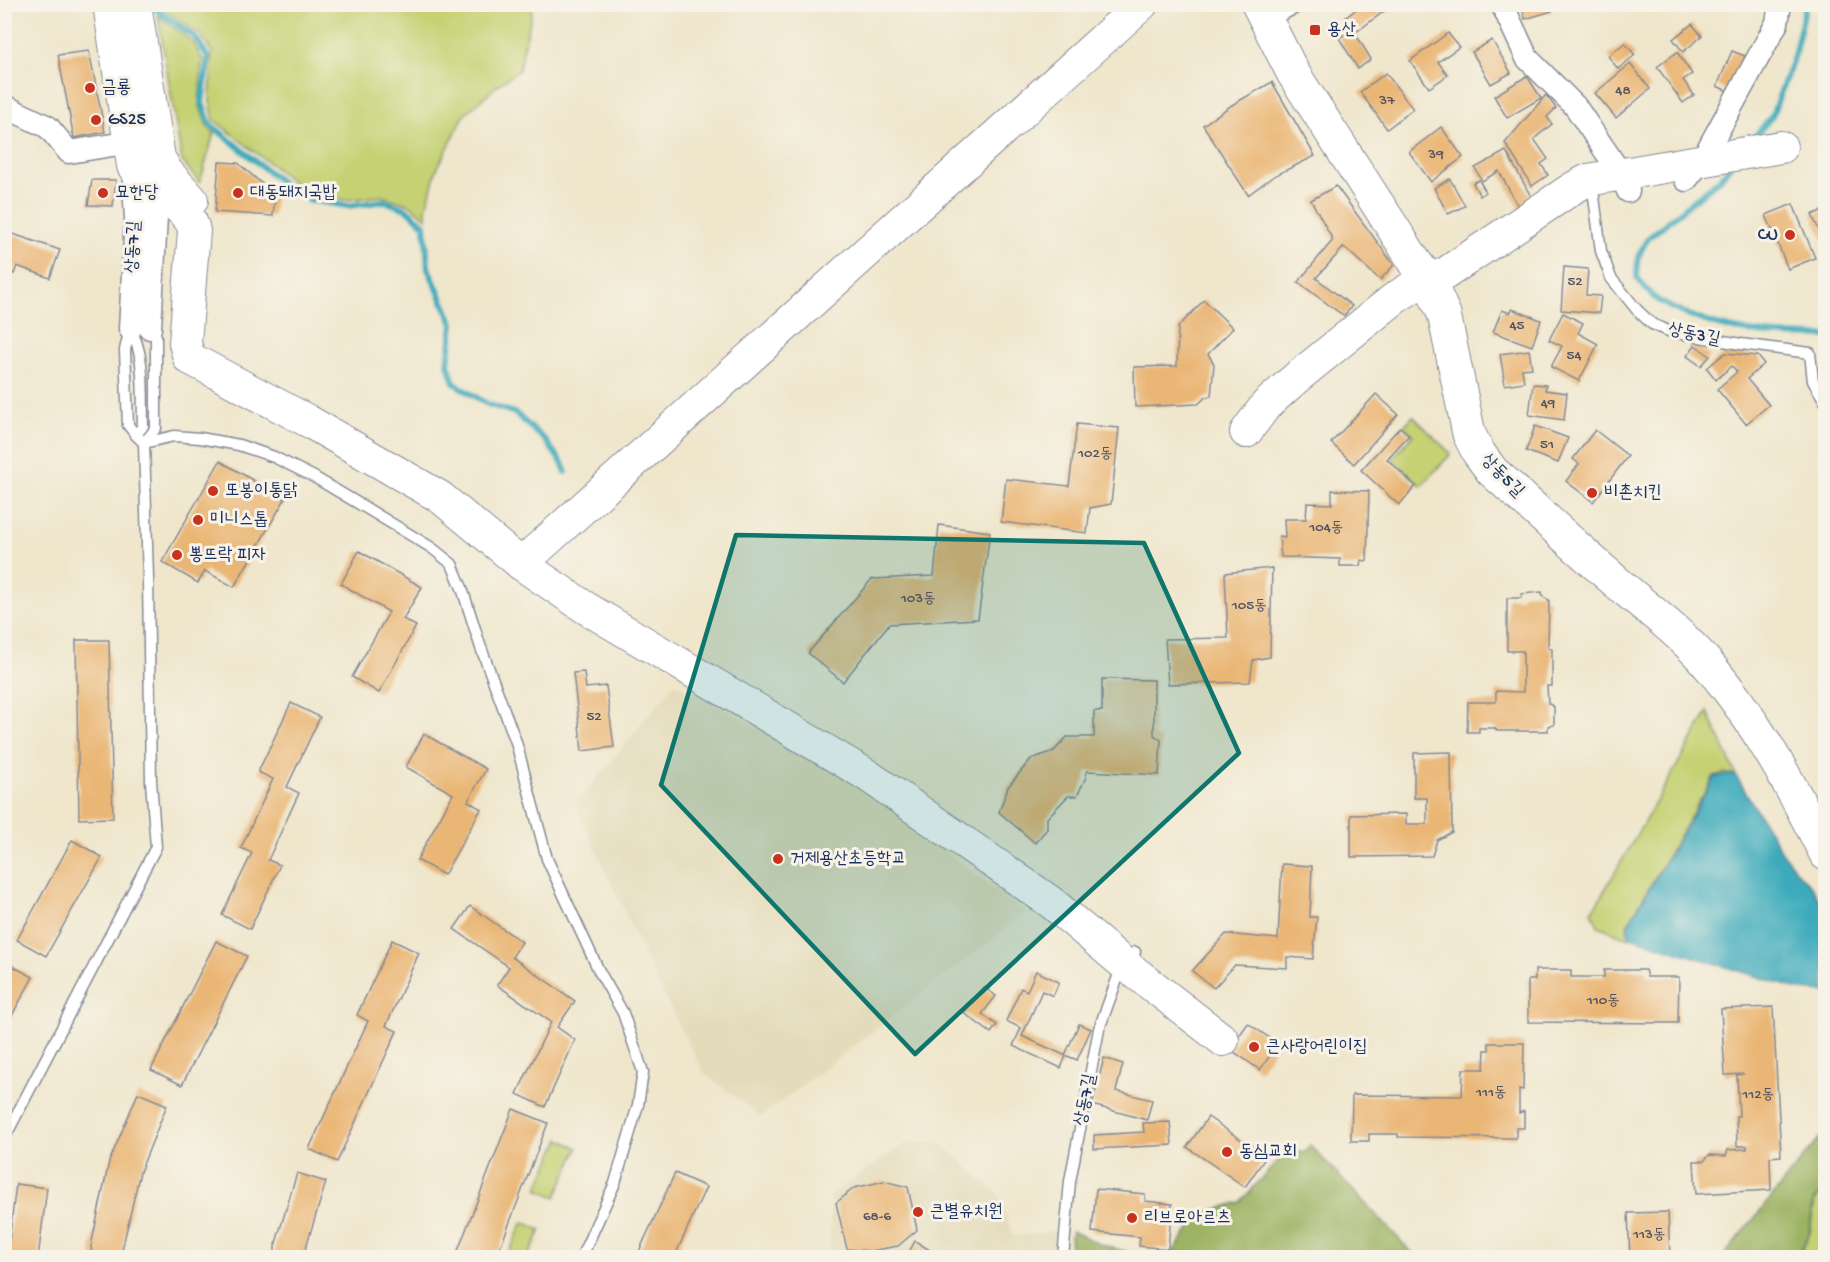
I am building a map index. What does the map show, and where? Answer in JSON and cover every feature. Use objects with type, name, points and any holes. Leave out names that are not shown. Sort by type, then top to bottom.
[{"type":"main road","name":"상동5길","points":[[1277,6],[1293,73],[1415,262],[1441,284],[1444,314],[1469,434],[1485,462],[1492,471],[1622,587],[1661,618],[1705,661],[1732,696],[1817,820],[1826,854]]},
{"type":"street","name":"상동7길","points":[[110,4],[140,154]]},
{"type":"street","name":"상동7길","points":[[135,4],[140,154],[136,218],[140,328]]},
{"type":"street","points":[[521,553],[1053,58],[1114,4]]},
{"type":"street","points":[[521,553],[1142,4]]},
{"type":"street","points":[[1502,4],[1527,58],[1575,106],[1625,182]]},
{"type":"street","points":[[1252,436],[1266,405],[1395,298],[1441,284],[1579,205],[1591,189],[1735,163],[1777,23],[1780,4]]},
{"type":"street","points":[[4,106],[48,127],[69,152],[140,154],[138,174],[180,208],[200,228]]},
{"type":"street","name":"상동7길","points":[[140,154],[162,165],[202,209],[210,222],[200,228]]},
{"type":"street","name":"상동7길","points":[[140,328],[156,238],[158,192]]},
{"type":"street","points":[[156,238],[159,230],[168,221],[186,220],[200,228]]},
{"type":"street","points":[[200,228],[185,343],[189,358],[308,421],[440,496],[521,553],[586,608],[867,775],[1052,903],[1229,1033]]},
{"type":"lane","name":"상동3길","points":[[1591,189],[1601,251],[1611,278],[1637,310],[1652,324],[1681,334],[1810,353],[1813,381],[1826,403]]},
{"type":"lane","points":[[4,1139],[156,848],[151,781],[148,578],[140,439],[128,425],[125,350],[126,339],[140,328],[156,336],[156,428],[140,439]]},
{"type":"lane","points":[[140,439],[174,436],[200,438],[239,445],[274,457],[314,477],[366,508],[432,548],[452,564],[516,742],[547,858],[599,971],[623,1013],[643,1072],[638,1105],[615,1183],[581,1257]]},
{"type":"lane","name":"상동7길","points":[[1063,1257],[1070,1181],[1099,1029],[1129,958]]},
{"type":"highlighted area","points":[[736,535],[1144,543],[1239,753],[915,1054],[661,785]]},
{"type":"shaded area","name":"거제용산초등학교","points":[[675,683],[852,779],[1026,913],[761,1117],[703,1072],[654,975],[575,805]]},
{"type":"shaded area","name":"큰별유치원","points":[[908,1142],[940,1143],[998,1194],[1013,1236],[1066,1230],[1063,1257],[841,1258],[830,1248],[831,1194]]},
{"type":"green space","points":[[529,4],[532,12],[519,70],[465,114],[436,171],[426,209],[427,218],[410,205],[382,196],[347,200],[310,195],[214,120],[210,101],[212,52],[201,35],[157,5]]},
{"type":"green space","points":[[158,16],[193,42],[202,59],[199,104],[207,126],[214,133],[200,183],[182,161]]},
{"type":"green space","points":[[1413,416],[1451,454],[1421,486],[1392,459],[1413,435],[1404,426]]},
{"type":"green space","points":[[1708,712],[1736,775],[1724,773],[1714,776],[1627,925],[1628,938],[1598,926],[1592,912]]},
{"type":"green space","points":[[1825,1131],[1825,1189],[1814,1199],[1809,1233],[1797,1257],[1723,1257]]},
{"type":"green space","points":[[560,1139],[578,1148],[556,1197],[537,1189]]},
{"type":"green space","points":[[1310,1145],[1416,1257],[1068,1258],[1072,1231],[1099,1244],[1138,1255],[1172,1254],[1199,1215],[1240,1202],[1288,1150],[1306,1152]]},
{"type":"green space","points":[[1825,1191],[1825,1257],[1799,1257],[1810,1233],[1815,1199]]},
{"type":"green space","points":[[523,1222],[541,1230],[528,1257],[507,1257]]},
{"type":"water","points":[[1736,776],[1782,852],[1813,888],[1825,912],[1825,992],[1800,990],[1630,937],[1628,925],[1715,777]]},
{"type":"building","points":[[1363,4],[1394,4],[1355,33],[1371,59],[1358,69],[1339,38],[1352,30],[1345,18]]},
{"type":"building","points":[[1521,4],[1551,4],[1552,11],[1525,19]]},
{"type":"building","points":[[1692,24],[1702,36],[1683,52],[1673,39]]},
{"type":"building","points":[[1448,33],[1459,47],[1438,62],[1448,75],[1429,88],[1410,61]]},
{"type":"building","points":[[1492,40],[1511,73],[1491,84],[1472,52]]},
{"type":"building","points":[[1625,43],[1635,55],[1618,69],[1608,56]]},
{"type":"building","points":[[89,51],[105,132],[74,138],[58,55]]},
{"type":"building","points":[[1732,51],[1745,56],[1730,92],[1717,86]]},
{"type":"building","points":[[1677,52],[1692,74],[1683,80],[1694,95],[1683,103],[1657,67]]},
{"type":"building","points":[[1630,64],[1650,89],[1616,118],[1595,93]]},
{"type":"building","points":[[1386,73],[1413,109],[1387,129],[1360,92]]},
{"type":"building","points":[[1527,76],[1541,98],[1507,118],[1494,96]]},
{"type":"building","points":[[1272,82],[1315,156],[1274,176],[1248,195],[1203,125]]},
{"type":"building","points":[[1546,95],[1556,108],[1547,117],[1552,124],[1534,139],[1548,159],[1541,164],[1548,175],[1532,186],[1505,143]]},
{"type":"building","points":[[1441,127],[1463,157],[1431,182],[1409,152]]},
{"type":"building","points":[[1506,151],[1534,202],[1520,210],[1499,171],[1480,182],[1486,192],[1480,196],[1473,183],[1481,179],[1475,168]]},
{"type":"building","points":[[219,162],[238,163],[275,195],[273,216],[215,212]]},
{"type":"building","points":[[1450,179],[1465,206],[1448,214],[1434,188]]},
{"type":"building","points":[[92,180],[116,180],[113,206],[88,205]]},
{"type":"building","points":[[1336,186],[1394,265],[1380,280],[1344,247],[1316,278],[1352,306],[1344,316],[1298,282],[1333,240],[1311,200]]},
{"type":"building","points":[[1793,204],[1815,258],[1788,269],[1766,215]]},
{"type":"building","points":[[1826,209],[1826,245],[1812,215]]},
{"type":"building","points":[[4,231],[60,250],[50,278],[17,266],[14,274],[4,271]]},
{"type":"building","points":[[1564,267],[1588,269],[1586,295],[1601,296],[1599,313],[1561,310]]},
{"type":"building","points":[[1204,300],[1233,328],[1208,354],[1214,364],[1211,396],[1198,404],[1135,407],[1134,367],[1177,366],[1178,327]]},
{"type":"building","points":[[1512,309],[1541,320],[1532,346],[1493,332],[1502,310],[1510,313]]},
{"type":"building","points":[[1563,313],[1583,323],[1578,333],[1598,344],[1579,381],[1551,367],[1562,346],[1549,340]]},
{"type":"building","points":[[1695,345],[1710,356],[1701,366],[1687,356]]},
{"type":"building","points":[[1529,350],[1532,368],[1522,369],[1524,382],[1505,385],[1500,354]]},
{"type":"building","points":[[1725,353],[1758,356],[1764,364],[1747,379],[1769,405],[1746,424],[1717,389],[1737,372],[1732,366],[1716,380],[1707,368]]},
{"type":"building","points":[[1533,384],[1546,385],[1545,390],[1567,393],[1564,420],[1529,415]]},
{"type":"building","points":[[1376,394],[1398,414],[1354,464],[1331,443]]},
{"type":"building","points":[[1077,424],[1119,428],[1111,504],[1090,508],[1087,533],[1001,522],[1006,479],[1069,486]]},
{"type":"building","points":[[1535,426],[1568,438],[1558,463],[1526,451]]},
{"type":"building","points":[[1400,427],[1409,435],[1387,459],[1416,486],[1399,505],[1361,470]]},
{"type":"building","points":[[1595,430],[1628,456],[1593,502],[1566,481],[1579,464],[1573,459]]},
{"type":"building","points":[[220,461],[285,499],[234,587],[205,571],[198,583],[162,562]]},
{"type":"building","points":[[1332,490],[1369,491],[1367,561],[1361,560],[1360,566],[1340,566],[1340,559],[1281,557],[1279,536],[1285,537],[1284,519],[1306,519],[1307,503],[1332,504]]},
{"type":"building","points":[[939,525],[990,532],[978,619],[889,624],[843,682],[808,653],[872,579],[934,576]]},
{"type":"building","points":[[359,551],[422,587],[403,619],[416,626],[379,693],[352,677],[389,612],[341,584]]},
{"type":"building","points":[[1272,568],[1270,657],[1253,660],[1250,682],[1168,684],[1165,639],[1228,638],[1225,573]]},
{"type":"building","points":[[1542,592],[1543,597],[1549,600],[1548,648],[1552,649],[1552,686],[1547,686],[1548,703],[1554,707],[1554,725],[1548,726],[1548,731],[1497,731],[1495,728],[1479,728],[1479,732],[1467,732],[1468,702],[1496,702],[1496,691],[1523,692],[1523,651],[1507,651],[1507,598],[1521,598],[1522,594]]},
{"type":"building","points":[[76,640],[109,640],[113,818],[79,819]]},
{"type":"building","points":[[584,672],[586,688],[606,686],[614,747],[582,751],[573,673]]},
{"type":"building","points":[[1102,679],[1154,680],[1154,735],[1161,740],[1159,775],[1087,771],[1077,796],[1068,796],[1047,818],[1047,829],[1035,843],[999,812],[1008,787],[1031,759],[1054,751],[1067,737],[1094,737],[1094,711],[1102,711]]},
{"type":"building","points":[[291,703],[320,717],[287,787],[299,793],[268,860],[280,865],[250,929],[222,915],[252,853],[241,848],[273,779],[258,772]]},
{"type":"building","points":[[424,734],[486,769],[468,801],[481,809],[444,875],[417,860],[453,794],[406,767]]},
{"type":"building","points":[[1451,752],[1452,832],[1437,840],[1432,856],[1351,857],[1351,815],[1406,814],[1406,824],[1427,824],[1427,798],[1414,798],[1414,753]]},
{"type":"building","points":[[72,840],[102,857],[46,956],[17,940]]},
{"type":"building","points":[[1282,864],[1312,866],[1310,917],[1317,917],[1313,959],[1287,957],[1287,968],[1235,965],[1214,988],[1192,971],[1226,934],[1278,939]]},
{"type":"building","points":[[470,906],[522,942],[512,957],[575,1001],[557,1027],[575,1040],[545,1107],[517,1094],[551,1022],[497,985],[509,967],[454,929]]},
{"type":"building","points":[[392,940],[419,953],[386,1026],[397,1031],[337,1162],[309,1149],[368,1021],[357,1015]]},
{"type":"building","points":[[216,941],[247,956],[182,1085],[151,1070]]},
{"type":"building","points":[[5,962],[33,977],[4,1030],[4,964]]},
{"type":"building","points":[[1535,970],[1571,970],[1571,977],[1604,977],[1604,970],[1645,970],[1647,977],[1679,977],[1678,1023],[1528,1022],[1528,980],[1535,980]]},
{"type":"building","points":[[1036,971],[1059,982],[1053,996],[1042,991],[1022,1036],[1066,1056],[1061,1068],[1013,1046],[1021,1028],[1006,1021],[1021,988],[1027,991]]},
{"type":"building","points":[[984,987],[996,996],[982,1014],[997,1025],[991,1033],[964,1013]]},
{"type":"building","points":[[1773,1007],[1781,1156],[1770,1157],[1771,1190],[1696,1194],[1694,1161],[1704,1161],[1709,1155],[1726,1156],[1728,1150],[1747,1149],[1747,1146],[1737,1146],[1736,1116],[1739,1116],[1737,1075],[1744,1074],[1725,1075],[1721,1009]]},
{"type":"building","name":"큰사랑어린이집","points":[[1248,1023],[1278,1044],[1260,1070],[1230,1049]]},
{"type":"building","points":[[1079,1024],[1091,1029],[1077,1060],[1065,1055]]},
{"type":"building","points":[[1489,1043],[1524,1043],[1523,1090],[1519,1089],[1519,1113],[1524,1111],[1524,1128],[1516,1128],[1516,1138],[1398,1137],[1398,1134],[1369,1134],[1369,1141],[1351,1141],[1352,1095],[1462,1096],[1463,1069],[1484,1069],[1485,1050],[1489,1050]]},
{"type":"building","points":[[1104,1058],[1123,1064],[1116,1091],[1152,1100],[1147,1120],[1092,1105]]},
{"type":"building","points":[[138,1093],[167,1105],[140,1172],[122,1250],[123,1258],[92,1258],[91,1246],[109,1162]]},
{"type":"building","points":[[513,1109],[548,1123],[496,1258],[455,1258]]},
{"type":"building","name":"동심교회","points":[[1208,1117],[1266,1157],[1245,1187],[1187,1147]]},
{"type":"building","points":[[1170,1122],[1172,1145],[1094,1149],[1094,1135],[1144,1132],[1143,1123]]},
{"type":"building","points":[[297,1173],[326,1182],[305,1250],[305,1258],[275,1258],[275,1246]]},
{"type":"building","points":[[675,1173],[706,1187],[674,1258],[636,1258]]},
{"type":"building","points":[[884,1181],[908,1187],[917,1230],[898,1246],[870,1251],[847,1249],[836,1203],[854,1188]]},
{"type":"building","points":[[16,1184],[47,1188],[38,1258],[7,1258]]},
{"type":"building","name":"리브로아르츠","points":[[1096,1189],[1145,1194],[1145,1201],[1172,1204],[1168,1249],[1139,1246],[1140,1237],[1092,1232]]},
{"type":"building","points":[[1668,1212],[1670,1258],[1630,1258],[1628,1213]]},
{"type":"building","points":[[915,1241],[943,1258],[906,1258]]},
{"type":"waterway","points":[[1752,140],[1772,116],[1794,56],[1806,4]]},
{"type":"waterway","points":[[155,9],[195,37],[208,57],[202,103],[210,124],[286,186],[309,200],[348,206],[384,201],[406,209],[425,225],[428,268],[453,324],[448,364],[454,383],[487,404],[515,413],[545,440],[566,472]]},
{"type":"waterway","points":[[1730,166],[1720,179],[1647,239],[1638,257],[1637,277],[1650,294],[1662,303],[1702,320],[1736,330],[1826,336]]},
{"type":"place","name":"용산","points":[[1315,30]]},
{"type":"place","name":"금룡","points":[[90,88]]},
{"type":"place","name":"GS25","points":[[96,120]]},
{"type":"place","name":"묘한당","points":[[103,193]]},
{"type":"place","name":"대동돼지국밥","points":[[238,193]]},
{"type":"place","name":"CU","points":[[1790,235]]},
{"type":"place","name":"또봉이통닭","points":[[213,491]]},
{"type":"place","name":"비촌치킨","points":[[1592,493]]},
{"type":"place","name":"미니스톱","points":[[198,520]]},
{"type":"place","name":"뽕뜨락 피자","points":[[177,555]]},
{"type":"place","name":"거제용산초등학교","points":[[778,859]]},
{"type":"place","name":"큰사랑어린이집","points":[[1254,1047]]},
{"type":"place","name":"동심교회","points":[[1227,1152]]},
{"type":"place","name":"큰별유치원","points":[[918,1212]]},
{"type":"place","name":"리브로아르츠","points":[[1132,1218]]}]
